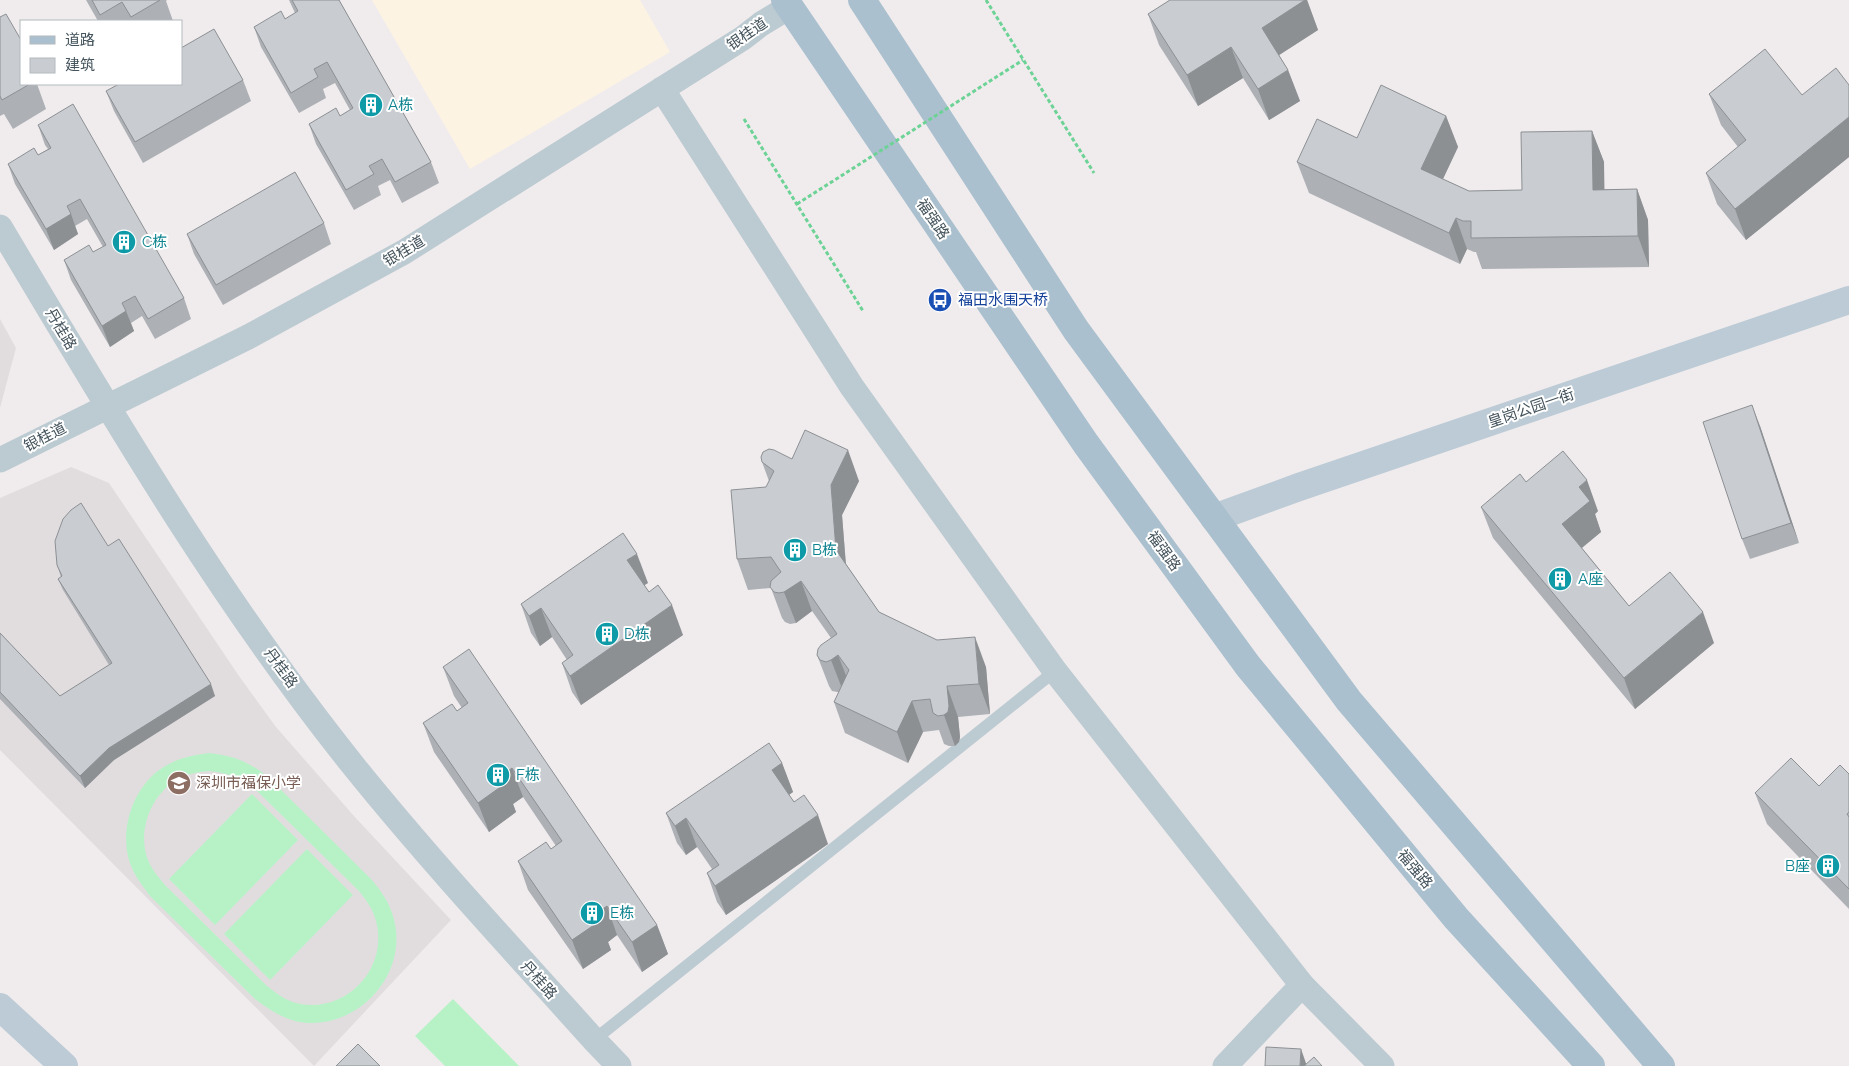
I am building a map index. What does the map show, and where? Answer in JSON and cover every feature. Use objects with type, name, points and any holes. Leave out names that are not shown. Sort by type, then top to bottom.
[{"type":"main road","points":[[862,0],[1076,330],[1349,701],[1661,1066]]},
{"type":"main road","name":"福强路","points":[[787,4],[1086,444],[1248,666],[1456,918],[1591,1066]]},
{"type":"street","name":"银桂道","points":[[0,460],[248,337],[404,252],[662,89],[787,4]]},
{"type":"street","points":[[662,89],[852,387],[1055,670],[1302,985],[1382,1066]]},
{"type":"street","name":"丹桂路","points":[[0,227],[107,406],[204,562],[286,676],[356,769],[430,857],[594,1040],[620,1066]]},
{"type":"street","name":"皇岗公园一街","points":[[1214,518],[1299,487],[1849,300]]},
{"type":"street","points":[[1225,1066],[1302,985]]},
{"type":"street","points":[[0,1007],[64,1066]]},
{"type":"lane","points":[[594,1040],[1055,670]]},
{"type":"path","points":[[986,0],[1094,173]]},
{"type":"path","points":[[797,204],[1023,60]]},
{"type":"path","points":[[744,119],[864,311]]},
{"type":"shaded area","points":[[372,0],[640,0],[670,52],[470,169]]},
{"type":"shaded area","points":[[0,319],[16,348],[0,408]]},
{"type":"shaded area","name":"深圳市福保小学","points":[[71,467],[109,483],[239,676],[276,727],[354,816],[451,920],[314,1066],[0,750],[0,498]]},
{"type":"green space","points":[[209,753],[240,760],[267,776],[372,880],[387,901],[393,916],[396,935],[395,954],[389,972],[379,988],[367,1002],[351,1013],[333,1020],[306,1023],[282,1016],[268,1008],[255,999],[150,896],[135,875],[126,846],[126,832],[133,805],[139,792],[157,771],[169,764],[184,758]],"holes":[[[209,771],[234,777],[256,790],[359,891],[369,905],[376,921],[378,939],[376,956],[369,971],[359,984],[346,995],[331,1002],[314,1005],[296,1003],[281,996],[267,986],[164,884],[151,866],[146,854],[144,833],[149,812],[154,803],[160,794],[176,780],[188,775]]]},
{"type":"green space","points":[[252,794],[298,840],[215,925],[169,879]]},
{"type":"green space","points":[[307,849],[353,895],[270,980],[224,934]]},
{"type":"green space","points":[[453,999],[519,1066],[445,1066],[415,1036]]},
{"type":"building","points":[[92,0],[160,0],[131,17],[122,2],[100,15]]},
{"type":"building","name":"A栋","points":[[292,0],[339,0],[431,162],[395,182],[382,159],[369,166],[374,174],[346,190],[309,124],[336,108],[340,116],[353,108],[327,62],[314,69],[318,77],[291,93],[254,27],[281,11],[285,19],[298,11]]},
{"type":"building","points":[[1170,0],[1305,0],[1262,28],[1288,70],[1258,89],[1231,47],[1187,75],[1148,14]]},
{"type":"building","points":[[6,14],[20,38],[20,85],[28,85],[2,100],[0,96],[0,17]]},
{"type":"building","points":[[214,29],[243,80],[135,142],[106,91],[117,85],[182,85],[182,47]]},
{"type":"building","points":[[1765,49],[1802,95],[1836,68],[1849,85],[1849,117],[1735,209],[1706,173],[1746,140],[1709,94]]},
{"type":"building","points":[[1381,85],[1446,116],[1421,169],[1469,191],[1522,190],[1521,132],[1592,131],[1593,190],[1637,189],[1638,236],[1471,238],[1471,221],[1463,221],[1456,218],[1449,233],[1297,162],[1317,119],[1357,138]]},
{"type":"building","name":"C栋","points":[[73,104],[184,298],[148,319],[135,296],[122,303],[126,311],[102,326],[64,260],[89,245],[93,252],[106,245],[80,199],[67,206],[71,214],[46,229],[8,164],[34,148],[38,155],[51,148],[38,125]]},
{"type":"building","points":[[295,172],[324,223],[216,285],[187,234]]},
{"type":"building","points":[[1752,405],[1791,523],[1742,539],[1703,422]]},
{"type":"building","points":[[805,430],[848,450],[831,485],[836,550],[879,612],[937,640],[975,637],[979,684],[947,686],[949,706],[948,712],[944,715],[938,716],[933,713],[930,699],[912,701],[897,732],[834,702],[849,670],[838,655],[826,662],[820,660],[817,655],[821,645],[837,634],[801,581],[784,592],[774,592],[770,587],[771,581],[781,572],[771,557],[737,559],[731,490],[766,487],[774,471],[762,462],[763,452],[769,449],[774,450],[792,459]]},
{"type":"building","name":"A座","points":[[1563,451],[1587,480],[1579,487],[1590,501],[1562,524],[1629,606],[1670,572],[1703,612],[1624,678],[1481,507],[1520,474],[1526,482]]},
{"type":"building","points":[[81,503],[108,546],[119,539],[211,684],[109,748],[80,776],[0,692],[0,633],[60,696],[112,663],[58,579],[62,576],[57,565],[55,541],[63,519]]},
{"type":"building","points":[[623,533],[637,554],[627,560],[649,592],[658,585],[672,605],[570,676],[562,663],[573,655],[541,608],[529,616],[521,604]]},
{"type":"building","points":[[469,649],[657,925],[632,942],[607,906],[595,914],[600,921],[572,940],[518,861],[546,842],[551,849],[562,841],[512,768],[501,776],[506,783],[478,803],[423,723],[452,704],[457,711],[468,703],[443,667]]},
{"type":"building","points":[[769,743],[782,763],[772,770],[794,802],[804,795],[818,815],[715,886],[707,873],[719,865],[686,818],[675,826],[666,813]]},
{"type":"building","points":[[1791,758],[1819,786],[1840,765],[1849,774],[1849,812],[1847,814],[1849,817],[1849,889],[1755,793]]},
{"type":"building","points":[[358,1044],[380,1066],[336,1066]]},
{"type":"building","points":[[1266,1047],[1301,1049],[1300,1066],[1265,1066]]},
{"type":"building","points":[[1314,1057],[1322,1066],[1304,1066]]},
{"type":"place","name":"A栋","points":[[371,105]]},
{"type":"place","name":"C栋","points":[[124,242]]},
{"type":"place","name":"福田水围天桥","points":[[940,300]]},
{"type":"place","name":"B栋","points":[[795,550]]},
{"type":"place","name":"A座","points":[[1560,579]]},
{"type":"place","name":"D栋","points":[[607,634]]},
{"type":"place","name":"F栋","points":[[498,775]]},
{"type":"place","name":"深圳市福保小学","points":[[179,783]]},
{"type":"place","name":"B座","points":[[1828,866]]},
{"type":"place","name":"E栋","points":[[592,913]]}]
